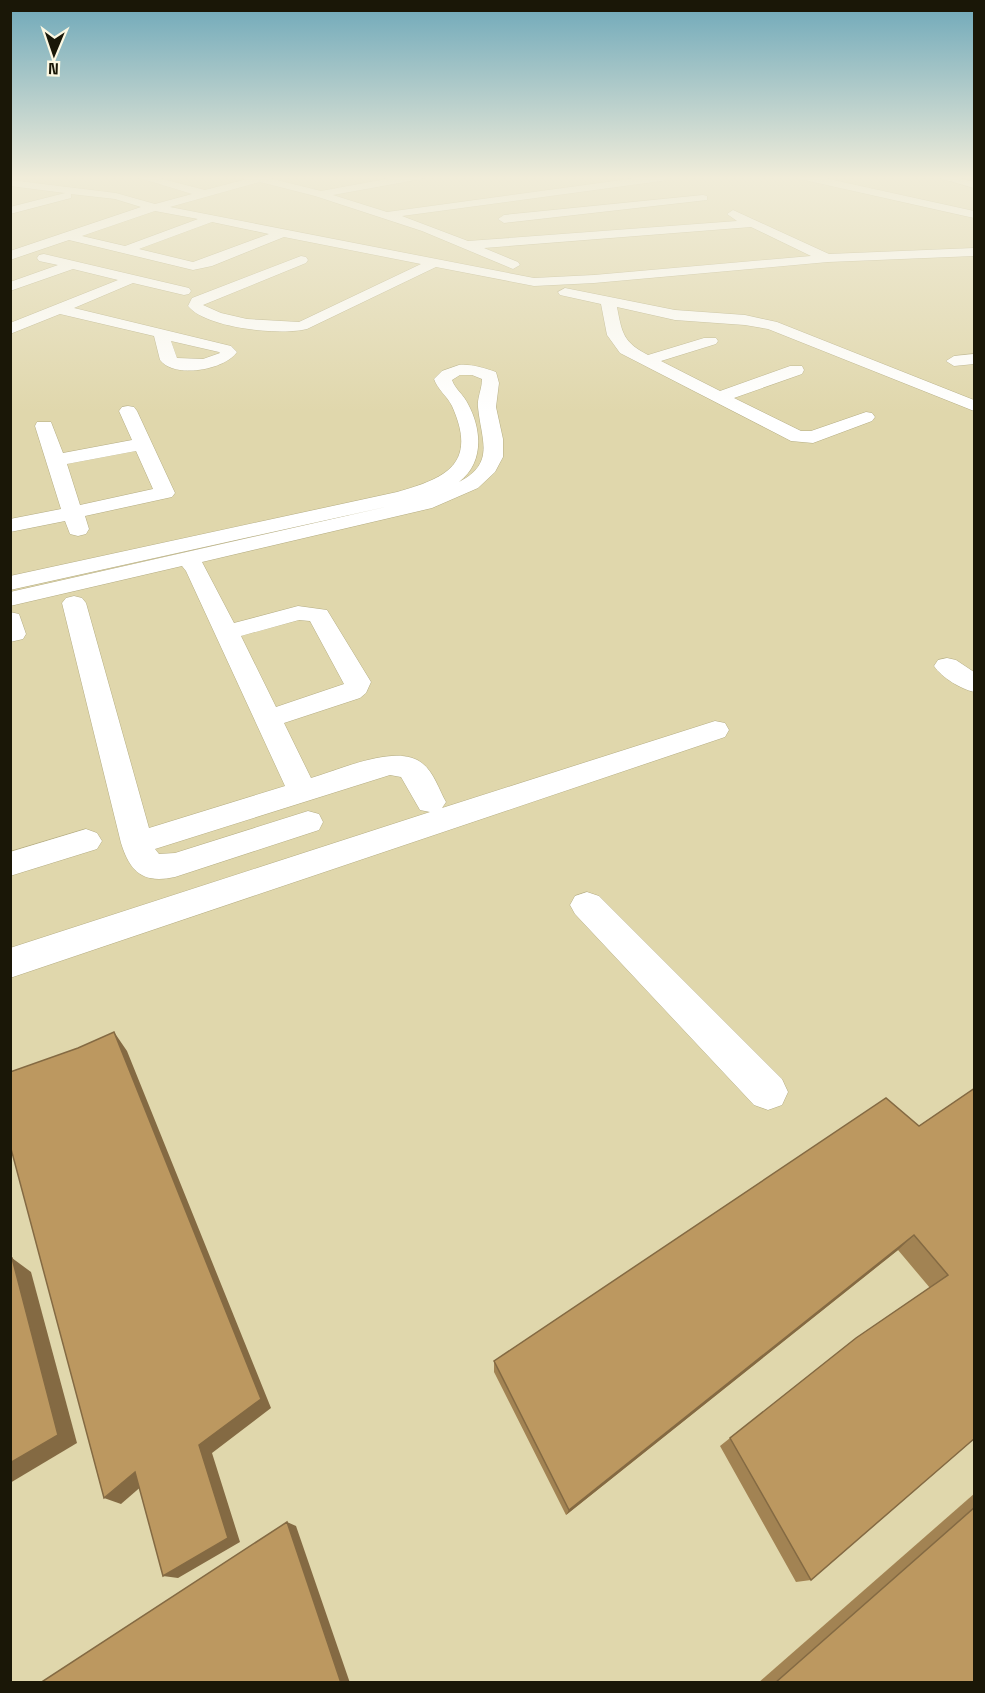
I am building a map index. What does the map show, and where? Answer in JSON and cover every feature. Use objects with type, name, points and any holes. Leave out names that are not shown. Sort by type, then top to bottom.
[{"type":"street","points":[[145,255],[185,265],[201,265],[223,255]]},
{"type":"street","points":[[400,255],[543,282],[828,258],[895,255]]},
{"type":"street","points":[[488,255],[518,266],[594,279]]},
{"type":"street","points":[[821,255],[828,258]]},
{"type":"street","points":[[943,255],[966,268]]},
{"type":"street","points":[[44,258],[184,291]]},
{"type":"street","points":[[301,260],[204,298],[195,306],[203,312],[227,318],[276,328],[293,328],[302,326],[433,263]]},
{"type":"street","points":[[10,287],[71,265]]},
{"type":"street","points":[[10,329],[132,279]]},
{"type":"street","points":[[543,282],[554,289],[675,315],[745,320],[772,325],[975,406]]},
{"type":"street","points":[[608,300],[615,335],[626,350],[644,361],[804,438],[813,437],[866,417]]},
{"type":"street","points":[[59,309],[161,335]]},
{"type":"street","points":[[644,361],[710,341]]},
{"type":"street","points":[[954,361],[975,359]]},
{"type":"street","points":[[10,599],[77,585],[108,569],[401,496],[434,487],[457,477],[466,466],[471,449],[467,426],[459,402],[444,384],[443,379],[448,373],[462,370],[479,371],[489,376],[492,381],[486,399],[495,445],[486,474],[463,489],[425,504],[188,558],[108,569]]},
{"type":"street","points":[[718,397],[796,370]]},
{"type":"street","points":[[10,526],[75,521],[165,493],[128,411]]},
{"type":"street","points":[[44,426],[75,521],[94,534],[108,569]]},
{"type":"street","points":[[54,461],[142,444]]},
{"type":"street","points":[[75,521],[67,541],[141,857],[148,864],[164,868],[308,822]]},
{"type":"street","points":[[188,558],[303,792]]},
{"type":"street","points":[[10,583],[77,585]]},
{"type":"street","points":[[225,633],[298,613],[318,615],[358,682],[357,687],[351,692],[267,719]]},
{"type":"street","points":[[10,619],[14,634],[10,635]]},
{"type":"street","points":[[946,666],[975,684]]},
{"type":"street","points":[[10,963],[715,730]]},
{"type":"street","points":[[137,843],[399,763],[413,769],[431,802]]},
{"type":"street","points":[[10,864],[86,841]]},
{"type":"street","points":[[587,905],[768,1092]]},
{"type":"building","points":[[114,1032],[261,1399],[199,1445],[228,1538],[163,1576],[135,1472],[104,1498],[10,1145],[10,1072],[78,1048]]},
{"type":"building","points":[[975,1088],[975,1438],[811,1580],[730,1438],[856,1338],[948,1275],[914,1235],[569,1510],[494,1361],[886,1098],[919,1126]]},
{"type":"building","points":[[12,1258],[58,1435],[10,1463],[10,1259]]},
{"type":"building","points":[[975,1507],[975,1683],[775,1683]]},
{"type":"building","points":[[287,1522],[341,1683],[40,1683]]}]
